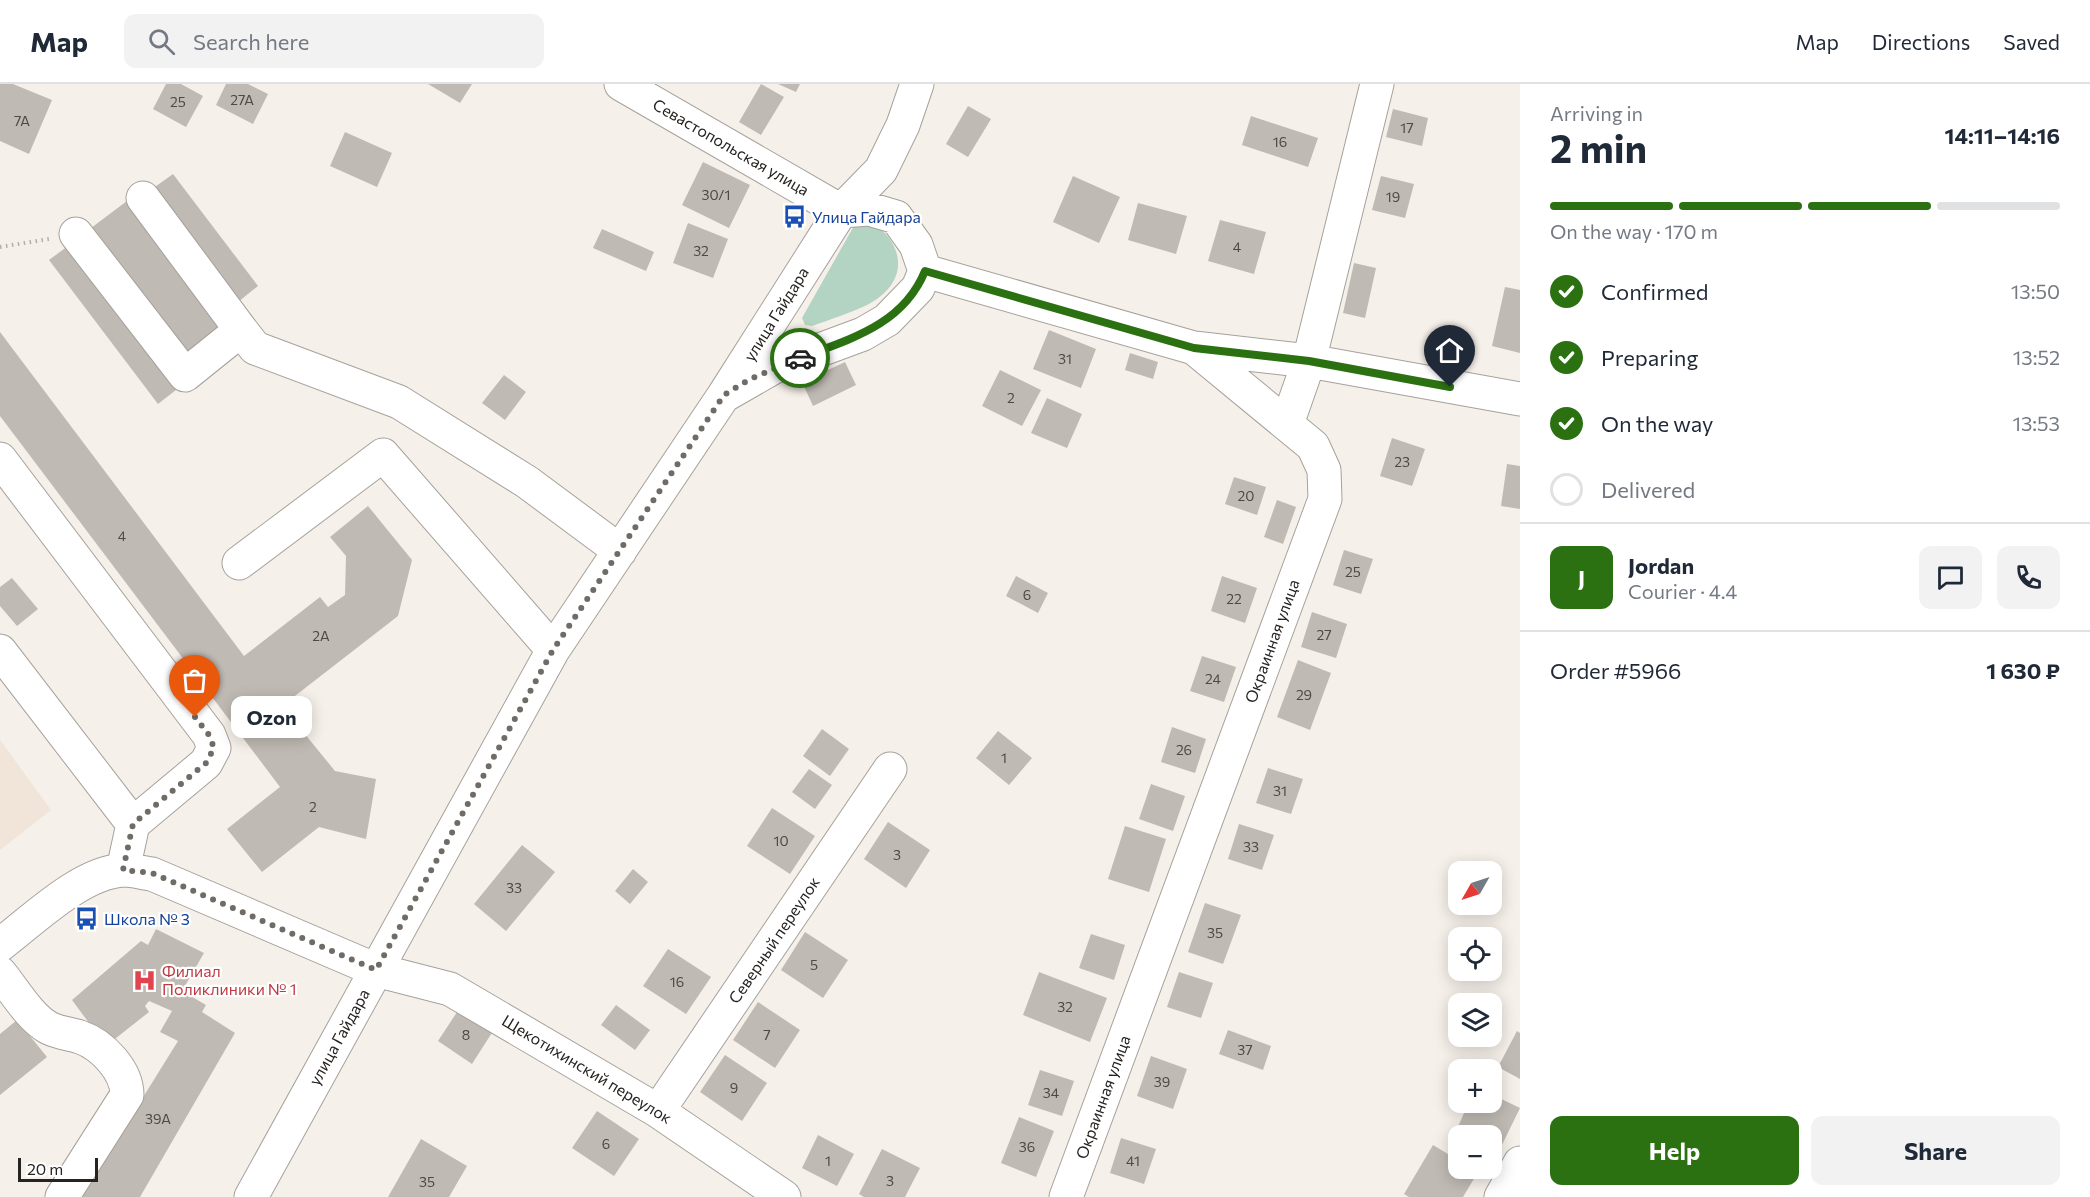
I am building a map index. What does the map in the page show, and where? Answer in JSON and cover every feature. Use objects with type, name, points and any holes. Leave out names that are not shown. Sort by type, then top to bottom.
[{"type":"street","name":"Севастопольская улица","points":[[621,84],[841,211]]},
{"type":"street","name":"улица Гайдара","points":[[251,1197],[553,650],[724,395],[841,211],[880,170],[903,125],[917,84]]},
{"type":"street","points":[[1287,424],[1309,361],[1377,84]]},
{"type":"street","points":[[143,198],[255,348],[399,402],[528,482],[620,551]]},
{"type":"street","points":[[724,395],[774,368],[863,334],[879,325],[906,303],[918,288],[925,271],[916,245],[896,217],[869,209],[841,211]]},
{"type":"street","points":[[76,234],[185,375],[241,330]]},
{"type":"street","points":[[925,271],[1194,348],[1309,361],[1520,399]]},
{"type":"street","name":"Окраинная улица","points":[[1066,1197],[1325,499],[1324,470],[1313,446],[1194,348]]},
{"type":"street","points":[[239,563],[383,455],[553,650]]},
{"type":"street","points":[[0,459],[209,735],[214,748],[206,763],[133,824],[123,870],[96,878],[69,892],[0,945]]},
{"type":"street","points":[[0,651],[133,824]]},
{"type":"street","name":"Северный переулок","points":[[658,1111],[890,769]]},
{"type":"street","name":"Щекотихинский переулок","points":[[123,870],[152,873],[376,970],[450,989],[658,1111],[784,1197]]},
{"type":"street","points":[[0,973],[38,1019],[49,1028],[83,1038],[98,1046],[122,1072],[127,1082],[127,1095],[62,1197]]},
{"type":"street","points":[[1501,1197],[1520,1163]]},
{"type":"path","points":[[0,247],[76,234]]},
{"type":"shaded area","points":[[0,740],[51,810],[0,850]]},
{"type":"green space","points":[[871,221],[883,231],[896,252],[898,263],[891,285],[869,304],[812,326],[805,325],[802,318],[855,224]]},
{"type":"building","points":[[0,84],[13,84],[52,100],[29,154],[0,141]]},
{"type":"building","points":[[166,84],[181,84],[203,96],[186,127],[153,109]]},
{"type":"building","points":[[226,84],[248,84],[268,94],[253,124],[216,105]]},
{"type":"building","points":[[428,84],[472,84],[460,103]]},
{"type":"building","points":[[761,84],[784,97],[761,135],[739,122]]},
{"type":"building","points":[[778,84],[800,84],[796,92]]},
{"type":"building","points":[[968,106],[991,119],[968,157],[946,144]]},
{"type":"building","points":[[1393,109],[1428,118],[1422,146],[1386,137]]},
{"type":"building","points":[[1251,116],[1318,138],[1308,167],[1242,145]]},
{"type":"building","points":[[345,132],[392,153],[377,187],[330,166]]},
{"type":"building","points":[[703,162],[750,185],[729,228],[682,205]]},
{"type":"building","points":[[173,174],[258,286],[238,302],[152,189]]},
{"type":"building","points":[[1073,176],[1120,197],[1099,243],[1053,222]]},
{"type":"building","points":[[1381,176],[1414,184],[1405,218],[1372,210]]},
{"type":"building","points":[[131,198],[227,323],[183,357],[87,231]]},
{"type":"building","points":[[1138,203],[1187,216],[1176,254],[1128,240]]},
{"type":"building","points":[[1220,220],[1266,232],[1254,274],[1208,261]]},
{"type":"building","points":[[688,223],[728,239],[713,278],[673,263]]},
{"type":"building","points":[[602,229],[654,252],[646,271],[593,248]]},
{"type":"building","points":[[72,243],[181,386],[158,404],[49,260]]},
{"type":"building","points":[[1354,263],[1376,268],[1365,318],[1343,313]]},
{"type":"building","points":[[1505,287],[1520,290],[1520,353],[1492,346]]},
{"type":"building","points":[[1049,330],[1096,349],[1081,388],[1033,369]]},
{"type":"building","points":[[0,332],[244,656],[320,597],[328,607],[345,595],[346,556],[330,537],[368,506],[412,560],[398,616],[282,706],[335,771],[376,779],[366,839],[319,827],[262,872],[227,829],[280,787],[0,416]]},
{"type":"building","points":[[1130,353],[1158,362],[1153,379],[1125,370]]},
{"type":"building","points":[[845,362],[856,385],[813,406],[802,382]]},
{"type":"building","points":[[1000,370],[1041,390],[1022,426],[982,406]]},
{"type":"building","points":[[504,375],[526,392],[505,420],[482,403]]},
{"type":"building","points":[[1047,398],[1082,414],[1067,448],[1031,433]]},
{"type":"building","points":[[1392,438],[1425,449],[1412,486],[1380,476]]},
{"type":"building","points":[[1507,464],[1520,466],[1520,509],[1501,506]]},
{"type":"building","points":[[1234,477],[1266,487],[1257,515],[1225,504]]},
{"type":"building","points":[[1277,500],[1296,507],[1283,544],[1264,537]]},
{"type":"building","points":[[1344,550],[1373,559],[1361,594],[1333,585]]},
{"type":"building","points":[[1016,576],[1048,593],[1038,613],[1006,596]]},
{"type":"building","points":[[1222,576],[1257,588],[1245,623],[1211,611]]},
{"type":"building","points":[[12,578],[38,609],[17,626],[0,606],[0,587]]},
{"type":"building","points":[[1312,612],[1347,624],[1336,658],[1301,647]]},
{"type":"building","points":[[1202,656],[1236,667],[1224,702],[1190,691]]},
{"type":"building","points":[[1298,660],[1331,673],[1310,730],[1277,717]]},
{"type":"building","points":[[1172,727],[1206,739],[1195,773],[1161,762]]},
{"type":"building","points":[[822,729],[849,749],[830,776],[803,756]]},
{"type":"building","points":[[998,731],[1032,758],[1009,785],[976,758]]},
{"type":"building","points":[[1268,768],[1303,779],[1291,814],[1256,803]]},
{"type":"building","points":[[809,769],[832,785],[815,809],[792,792]]},
{"type":"building","points":[[1151,784],[1185,796],[1173,831],[1139,819]]},
{"type":"building","points":[[772,808],[815,836],[790,874],[747,846]]},
{"type":"building","points":[[888,822],[930,850],[906,888],[864,859]]},
{"type":"building","points":[[1239,824],[1274,835],[1262,870],[1228,859]]},
{"type":"building","points":[[1125,826],[1166,839],[1149,892],[1108,879]]},
{"type":"building","points":[[522,845],[555,872],[506,931],[474,904]]},
{"type":"building","points":[[633,869],[648,882],[630,904],[615,891]]},
{"type":"building","points":[[1205,903],[1241,915],[1223,964],[1188,952]]},
{"type":"building","points":[[156,929],[204,953],[182,991],[206,1005],[202,1012],[235,1033],[140,1197],[81,1197],[178,1041],[160,1032],[172,1011],[149,1001],[145,1006],[149,1012],[106,1046],[72,1000],[141,941],[148,945]]},
{"type":"building","points":[[805,932],[848,960],[823,998],[781,970]]},
{"type":"building","points":[[1091,934],[1125,945],[1114,980],[1079,968]]},
{"type":"building","points":[[668,949],[711,977],[686,1014],[643,986]]},
{"type":"building","points":[[1039,972],[1107,998],[1090,1042],[1023,1015]]},
{"type":"building","points":[[1179,972],[1213,983],[1201,1018],[1167,1007]]},
{"type":"building","points":[[758,1002],[800,1030],[775,1068],[733,1040]]},
{"type":"building","points":[[616,1005],[650,1030],[635,1050],[601,1025]]},
{"type":"building","points":[[461,1006],[495,1028],[472,1064],[438,1041]]},
{"type":"building","points":[[17,1020],[47,1057],[0,1095],[0,1034]]},
{"type":"building","points":[[1228,1030],[1271,1046],[1263,1070],[1219,1054]]},
{"type":"building","points":[[1517,1031],[1520,1033],[1520,1079],[1502,1069],[1502,1059]]},
{"type":"building","points":[[725,1055],[767,1083],[742,1121],[700,1092]]},
{"type":"building","points":[[1151,1056],[1187,1069],[1173,1109],[1137,1096]]},
{"type":"building","points":[[1040,1070],[1074,1081],[1062,1116],[1028,1105]]},
{"type":"building","points":[[1502,1099],[1520,1108],[1502,1145],[1502,1125],[1459,1125],[1464,1113],[1502,1113]]},
{"type":"building","points":[[597,1111],[639,1139],[614,1176],[572,1148]]},
{"type":"building","points":[[1019,1117],[1054,1131],[1036,1177],[1001,1163]]},
{"type":"building","points":[[818,1135],[854,1154],[837,1186],[802,1168]]},
{"type":"building","points":[[1121,1138],[1156,1149],[1144,1184],[1110,1173]]},
{"type":"building","points":[[421,1139],[467,1166],[449,1197],[388,1197]]},
{"type":"building","points":[[1433,1145],[1448,1154],[1448,1179],[1474,1179],[1463,1197],[1409,1197],[1404,1194]]},
{"type":"building","points":[[882,1149],[920,1168],[905,1197],[864,1197],[859,1194]]},
{"type":"way so far","points":[[195,717],[209,735],[214,748],[206,763],[133,824],[123,870],[152,873],[376,970],[553,650],[724,395],[750,379],[800,358]]},
{"type":"place","name":"Улица Гайдара","points":[[794,217]]},
{"type":"place","name":"Ozon","points":[[195,717]]},
{"type":"place","name":"Школа № 3","points":[[86,919]]},
{"type":"place","name":"Филиал Поликлиники № 1","points":[[144,980]]},
{"type":"route","points":[[800,358],[863,334],[887,320],[906,303],[918,288],[925,271],[1194,348],[1309,361],[1450,387]]}]
